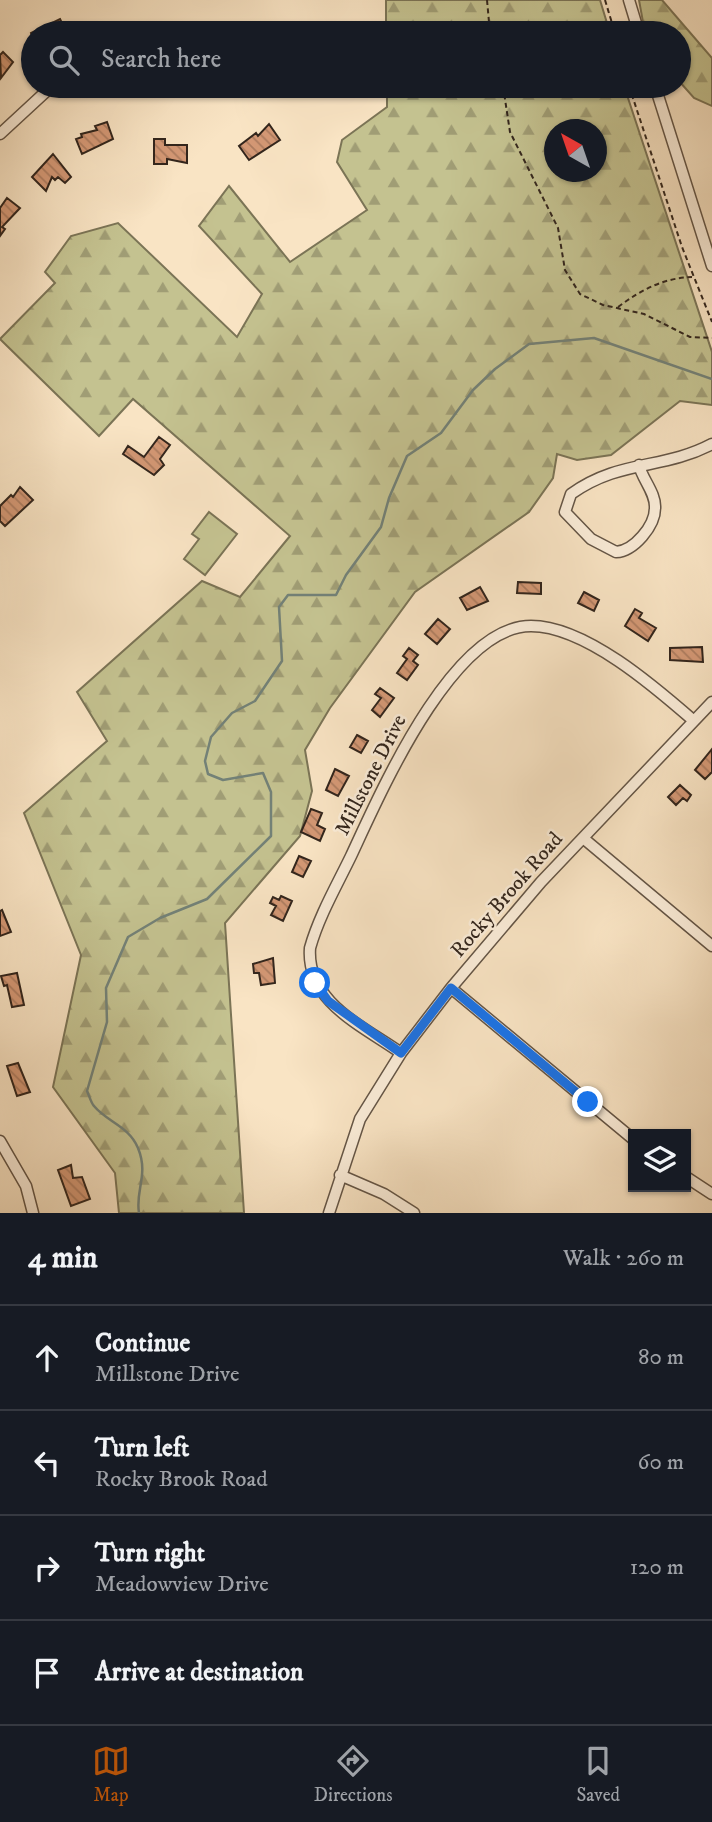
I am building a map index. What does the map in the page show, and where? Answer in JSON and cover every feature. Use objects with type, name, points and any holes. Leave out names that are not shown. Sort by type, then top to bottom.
[{"type":"street","points":[[629,0],[635,21]]},
{"type":"street","points":[[0,134],[39,98]]},
{"type":"street","points":[[659,98],[712,266]]},
{"type":"street","points":[[639,465],[656,508],[650,523],[634,546],[617,552],[579,530],[565,512],[571,494],[616,469],[639,465],[675,460],[712,444]]},
{"type":"street","name":"Millstone Drive","points":[[401,1053],[320,993],[311,973],[310,948],[395,762],[447,685],[493,637],[517,627],[545,627],[611,657],[661,692],[694,721]]},
{"type":"street","name":"Rocky Brook Road","points":[[329,1213],[360,1119],[401,1053],[451,988],[583,838],[712,702]]},
{"type":"street","points":[[583,838],[712,946]]},
{"type":"street","points":[[451,988],[628,1135]]},
{"type":"street","points":[[0,1141],[26,1186],[33,1213]]},
{"type":"street","points":[[340,1175],[384,1194],[414,1213]]},
{"type":"street","points":[[691,1180],[712,1194]]},
{"type":"path","points":[[487,0],[489,21]]},
{"type":"path","points":[[605,0],[611,21]]},
{"type":"path","points":[[505,98],[510,132],[558,228],[565,270],[579,294],[617,308],[644,314],[690,337],[712,338]]},
{"type":"path","points":[[633,98],[693,277],[712,322]]},
{"type":"path","points":[[617,308],[649,286],[674,278],[693,277]]},
{"type":"green space","points":[[386,0],[600,0],[606,21],[386,21]]},
{"type":"green space","points":[[639,0],[662,0],[680,21],[643,21]]},
{"type":"green space","points":[[691,34],[712,58],[712,106],[691,95]]},
{"type":"green space","points":[[387,98],[628,98],[712,352],[712,405],[680,401],[611,455],[577,460],[557,454],[553,478],[529,512],[415,592],[330,708],[305,750],[312,791],[300,836],[225,923],[244,1213],[119,1213],[115,1173],[53,1087],[81,955],[24,813],[107,741],[77,692],[202,581],[240,597],[290,536],[133,399],[99,436],[0,339],[55,283],[45,272],[71,236],[118,223],[237,337],[262,294],[199,226],[229,186],[290,262],[367,210],[337,162],[342,140],[387,107]]},
{"type":"green space","points":[[209,512],[237,534],[205,575],[184,559],[199,539],[192,534]]},
{"type":"building","points":[[3,52],[13,62],[1,78],[0,55]]},
{"type":"building","points":[[107,122],[113,139],[82,154],[76,139],[82,137],[81,134],[97,130],[95,126]]},
{"type":"building","points":[[269,124],[280,140],[249,160],[239,146],[256,133],[258,136]]},
{"type":"building","points":[[154,139],[165,139],[165,145],[187,145],[187,163],[167,159],[167,164],[154,164]]},
{"type":"building","points":[[53,154],[71,177],[65,183],[58,177],[55,180],[52,177],[46,191],[32,177]]},
{"type":"building","points":[[7,198],[20,208],[2,227],[5,229],[0,236],[0,208]]},
{"type":"building","points":[[159,437],[170,445],[160,459],[164,465],[154,475],[123,454],[128,446],[144,457]]},
{"type":"building","points":[[20,487],[33,500],[5,526],[0,521],[0,506],[11,495],[13,497]]},
{"type":"building","points":[[518,582],[541,583],[541,594],[517,593]]},
{"type":"building","points":[[480,587],[488,601],[467,610],[460,598]]},
{"type":"building","points":[[584,592],[599,600],[594,611],[578,603]]},
{"type":"building","points":[[635,609],[642,613],[639,618],[656,628],[648,641],[625,626]]},
{"type":"building","points":[[438,619],[450,629],[437,644],[425,634]]},
{"type":"building","points":[[702,647],[703,662],[670,660],[670,648]]},
{"type":"building","points":[[409,648],[418,655],[413,661],[418,665],[407,680],[397,673],[407,659],[403,656]]},
{"type":"building","points":[[380,688],[394,698],[380,717],[372,710],[381,698],[375,694]]},
{"type":"building","points":[[357,735],[368,741],[361,753],[350,747]]},
{"type":"building","points":[[712,749],[712,772],[705,779],[695,770]]},
{"type":"building","points":[[335,769],[349,776],[338,796],[326,790]]},
{"type":"building","points":[[680,785],[691,795],[687,801],[683,798],[676,805],[668,797]]},
{"type":"building","points":[[311,809],[322,813],[317,825],[325,829],[320,841],[301,832]]},
{"type":"building","points":[[299,856],[311,861],[303,877],[292,872]]},
{"type":"building","points":[[281,896],[292,901],[283,921],[271,915],[276,906],[270,903],[273,897],[279,900]]},
{"type":"building","points":[[2,910],[11,932],[0,936],[0,911]]},
{"type":"building","points":[[273,958],[275,983],[261,985],[259,973],[254,973],[253,964]]},
{"type":"building","points":[[17,973],[24,1005],[12,1007],[7,985],[4,986],[1,976]]},
{"type":"building","points":[[18,1063],[30,1092],[17,1096],[7,1066]]},
{"type":"building","points":[[71,1165],[73,1178],[82,1177],[90,1199],[71,1206],[58,1170]]},
{"type":"waterway","points":[[139,1213],[142,1166],[138,1148],[124,1129],[94,1106],[87,1091],[107,1022],[106,988],[128,937],[160,918],[207,899],[271,836],[271,792],[263,773],[223,780],[208,774],[205,761],[211,737],[232,713],[255,701],[282,661],[279,607],[288,595],[336,595],[346,575],[381,527],[389,498],[407,456],[441,433],[473,390],[495,369],[529,344],[594,338],[712,379]]},
{"type":"route","points":[[315,983],[328,1001],[401,1053],[451,988],[588,1102]]}]
